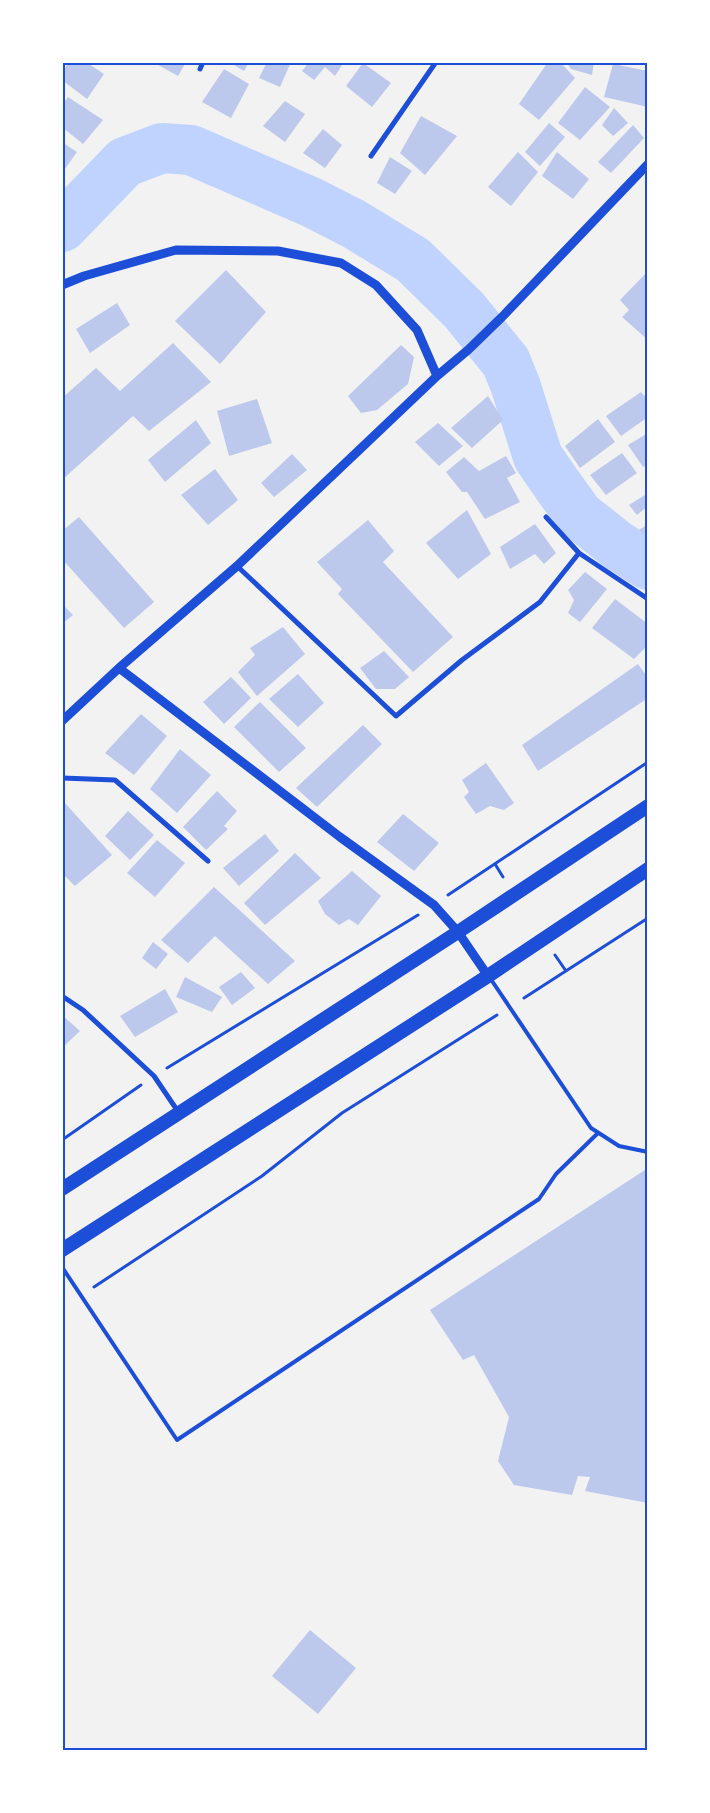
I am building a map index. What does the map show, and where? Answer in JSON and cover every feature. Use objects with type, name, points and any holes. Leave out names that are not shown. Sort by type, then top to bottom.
[{"type":"highway","points":[[62,1190],[648,806]]},
{"type":"highway","points":[[62,1250],[488,976],[648,869]]},
{"type":"street","points":[[200,69],[203,62]]},
{"type":"street","points":[[371,156],[436,62]]},
{"type":"street","points":[[62,721],[119,668],[237,566],[437,376],[468,350],[647,165]]},
{"type":"street","points":[[62,285],[84,276],[176,250],[278,251],[341,263],[376,286],[417,330],[437,376]]},
{"type":"street","points":[[546,518],[579,553],[648,599]]},
{"type":"street","points":[[237,566],[396,716],[462,660],[540,602],[579,553]]},
{"type":"street","points":[[119,668],[340,837],[434,905],[458,932],[488,976]]},
{"type":"street","points":[[62,778],[114,780],[208,861]]},
{"type":"street","points":[[62,996],[83,1010],[154,1076],[180,1113]]},
{"type":"lane","points":[[488,976],[591,1128],[619,1146],[648,1152]]},
{"type":"lane","points":[[62,1267],[176,1440],[539,1199],[556,1174],[598,1133]]},
{"type":"path","points":[[62,1140],[154,1076],[434,905],[648,762]]},
{"type":"path","points":[[495,864],[514,894]]},
{"type":"path","points":[[81,1295],[262,1176],[342,1113],[510,1008],[648,918]]},
{"type":"path","points":[[544,938],[566,971]]},
{"type":"building","points":[[69,62],[86,62],[104,74],[87,99],[62,80],[62,72]]},
{"type":"building","points":[[153,62],[186,62],[178,76]]},
{"type":"building","points":[[229,62],[249,62],[244,71]]},
{"type":"building","points":[[267,62],[291,62],[280,87],[259,78]]},
{"type":"building","points":[[309,62],[344,62],[335,76],[325,67],[314,80],[302,71]]},
{"type":"building","points":[[548,62],[560,62],[575,78],[539,120],[519,104]]},
{"type":"building","points":[[566,62],[594,62],[592,75],[571,69]]},
{"type":"building","points":[[363,63],[391,83],[372,107],[346,86]]},
{"type":"building","points":[[613,64],[648,71],[648,107],[604,97]]},
{"type":"building","points":[[224,69],[249,84],[231,118],[202,102]]},
{"type":"building","points":[[585,87],[610,107],[580,140],[558,123]]},
{"type":"building","points":[[68,97],[103,120],[83,144],[62,127],[62,105]]},
{"type":"building","points":[[285,101],[305,114],[285,142],[263,126]]},
{"type":"building","points":[[614,108],[628,123],[613,136],[602,125]]},
{"type":"building","points":[[421,116],[457,136],[425,175],[400,153]]},
{"type":"building","points":[[549,123],[565,137],[540,166],[525,152]]},
{"type":"building","points":[[633,125],[644,138],[611,173],[598,162]]},
{"type":"building","points":[[323,129],[342,145],[325,168],[303,153]]},
{"type":"building","points":[[62,142],[77,152],[62,173]]},
{"type":"building","points":[[518,152],[538,172],[511,206],[488,187]]},
{"type":"building","points":[[557,152],[589,179],[573,199],[542,176]]},
{"type":"building","points":[[390,157],[412,171],[395,194],[377,183]]},
{"type":"building","points":[[226,270],[266,312],[220,364],[175,321]]},
{"type":"building","points":[[648,271],[648,340],[622,317],[629,310],[620,300]]},
{"type":"building","points":[[117,303],[130,325],[90,353],[76,329]]},
{"type":"building","points":[[173,343],[211,382],[149,431],[133,416],[62,480],[62,398],[96,368],[120,391]]},
{"type":"building","points":[[401,345],[414,357],[408,384],[377,410],[361,413],[348,396]]},
{"type":"building","points":[[641,392],[648,400],[648,417],[621,436],[606,416]]},
{"type":"building","points":[[488,396],[503,420],[472,448],[451,428]]},
{"type":"building","points":[[257,399],[272,443],[229,456],[217,411]]},
{"type":"building","points":[[598,419],[615,442],[580,468],[565,446]]},
{"type":"building","points":[[196,420],[211,443],[165,482],[148,460]]},
{"type":"building","points":[[438,423],[463,446],[439,466],[415,442]]},
{"type":"building","points":[[648,433],[648,464],[643,467],[628,445]]},
{"type":"building","points":[[622,453],[637,473],[606,495],[590,475]]},
{"type":"building","points":[[292,454],[307,470],[274,497],[261,483]]},
{"type":"building","points":[[506,456],[516,473],[507,478],[520,502],[485,519],[467,492],[462,492],[446,472],[464,457],[479,471]]},
{"type":"building","points":[[215,469],[238,500],[208,525],[181,495]]},
{"type":"building","points":[[648,493],[648,506],[637,515],[629,505]]},
{"type":"building","points":[[467,510],[491,554],[458,579],[426,543]]},
{"type":"building","points":[[79,517],[154,602],[124,628],[62,559],[62,531]]},
{"type":"building","points":[[368,520],[394,551],[383,562],[453,637],[413,672],[338,594],[342,589],[317,562]]},
{"type":"building","points":[[535,524],[556,553],[544,564],[535,554],[510,569],[500,547]]},
{"type":"building","points":[[648,524],[648,538],[639,530]]},
{"type":"building","points":[[585,572],[607,589],[580,622],[568,613],[574,600],[568,590]]},
{"type":"building","points":[[615,599],[648,624],[648,645],[634,659],[592,628]]},
{"type":"building","points":[[62,604],[73,615],[62,624]]},
{"type":"building","points":[[283,627],[305,654],[257,696],[238,672],[255,655],[250,648]]},
{"type":"building","points":[[384,651],[409,677],[395,689],[376,689],[360,668]]},
{"type":"building","points":[[638,664],[648,678],[648,698],[538,771],[522,745]]},
{"type":"building","points":[[298,674],[324,703],[298,727],[269,699]]},
{"type":"building","points":[[231,677],[251,698],[224,724],[203,702]]},
{"type":"building","points":[[260,702],[306,748],[279,772],[234,727]]},
{"type":"building","points":[[141,714],[167,736],[134,775],[105,753]]},
{"type":"building","points":[[363,725],[382,744],[317,807],[296,788]]},
{"type":"building","points":[[180,749],[211,775],[177,813],[150,789]]},
{"type":"building","points":[[486,763],[514,803],[504,810],[490,806],[476,814],[464,797],[469,792],[462,780]]},
{"type":"building","points":[[217,791],[237,811],[224,826],[228,829],[206,850],[183,827]]},
{"type":"building","points":[[64,802],[112,855],[75,886],[62,873],[62,803]]},
{"type":"building","points":[[128,811],[154,835],[130,860],[105,836]]},
{"type":"building","points":[[403,814],[439,843],[414,871],[377,842]]},
{"type":"building","points":[[265,834],[279,851],[239,886],[223,868]]},
{"type":"building","points":[[157,840],[185,863],[155,897],[127,873]]},
{"type":"building","points":[[295,853],[321,878],[265,925],[244,903]]},
{"type":"building","points":[[352,871],[381,896],[358,925],[349,919],[339,925],[325,914],[318,901]]},
{"type":"building","points":[[214,887],[295,961],[268,984],[215,936],[188,963],[161,940]]},
{"type":"building","points":[[153,942],[168,954],[156,969],[142,958]]},
{"type":"building","points":[[241,972],[255,988],[232,1005],[219,987]]},
{"type":"building","points":[[185,977],[222,997],[212,1012],[176,997]]},
{"type":"building","points":[[165,989],[178,1012],[135,1037],[120,1016]]},
{"type":"building","points":[[62,1015],[80,1031],[62,1048]]},
{"type":"building","points":[[648,1168],[648,1503],[585,1491],[590,1477],[578,1476],[572,1495],[514,1485],[498,1461],[509,1417],[474,1355],[463,1360],[430,1310]]},
{"type":"building","points":[[310,1630],[356,1668],[318,1714],[272,1676]]},
{"type":"waterway","points":[[62,227],[125,162],[162,148],[191,150],[313,203],[354,224],[413,260],[464,310],[506,362],[538,457],[558,486],[579,515],[617,545],[648,565]]}]
